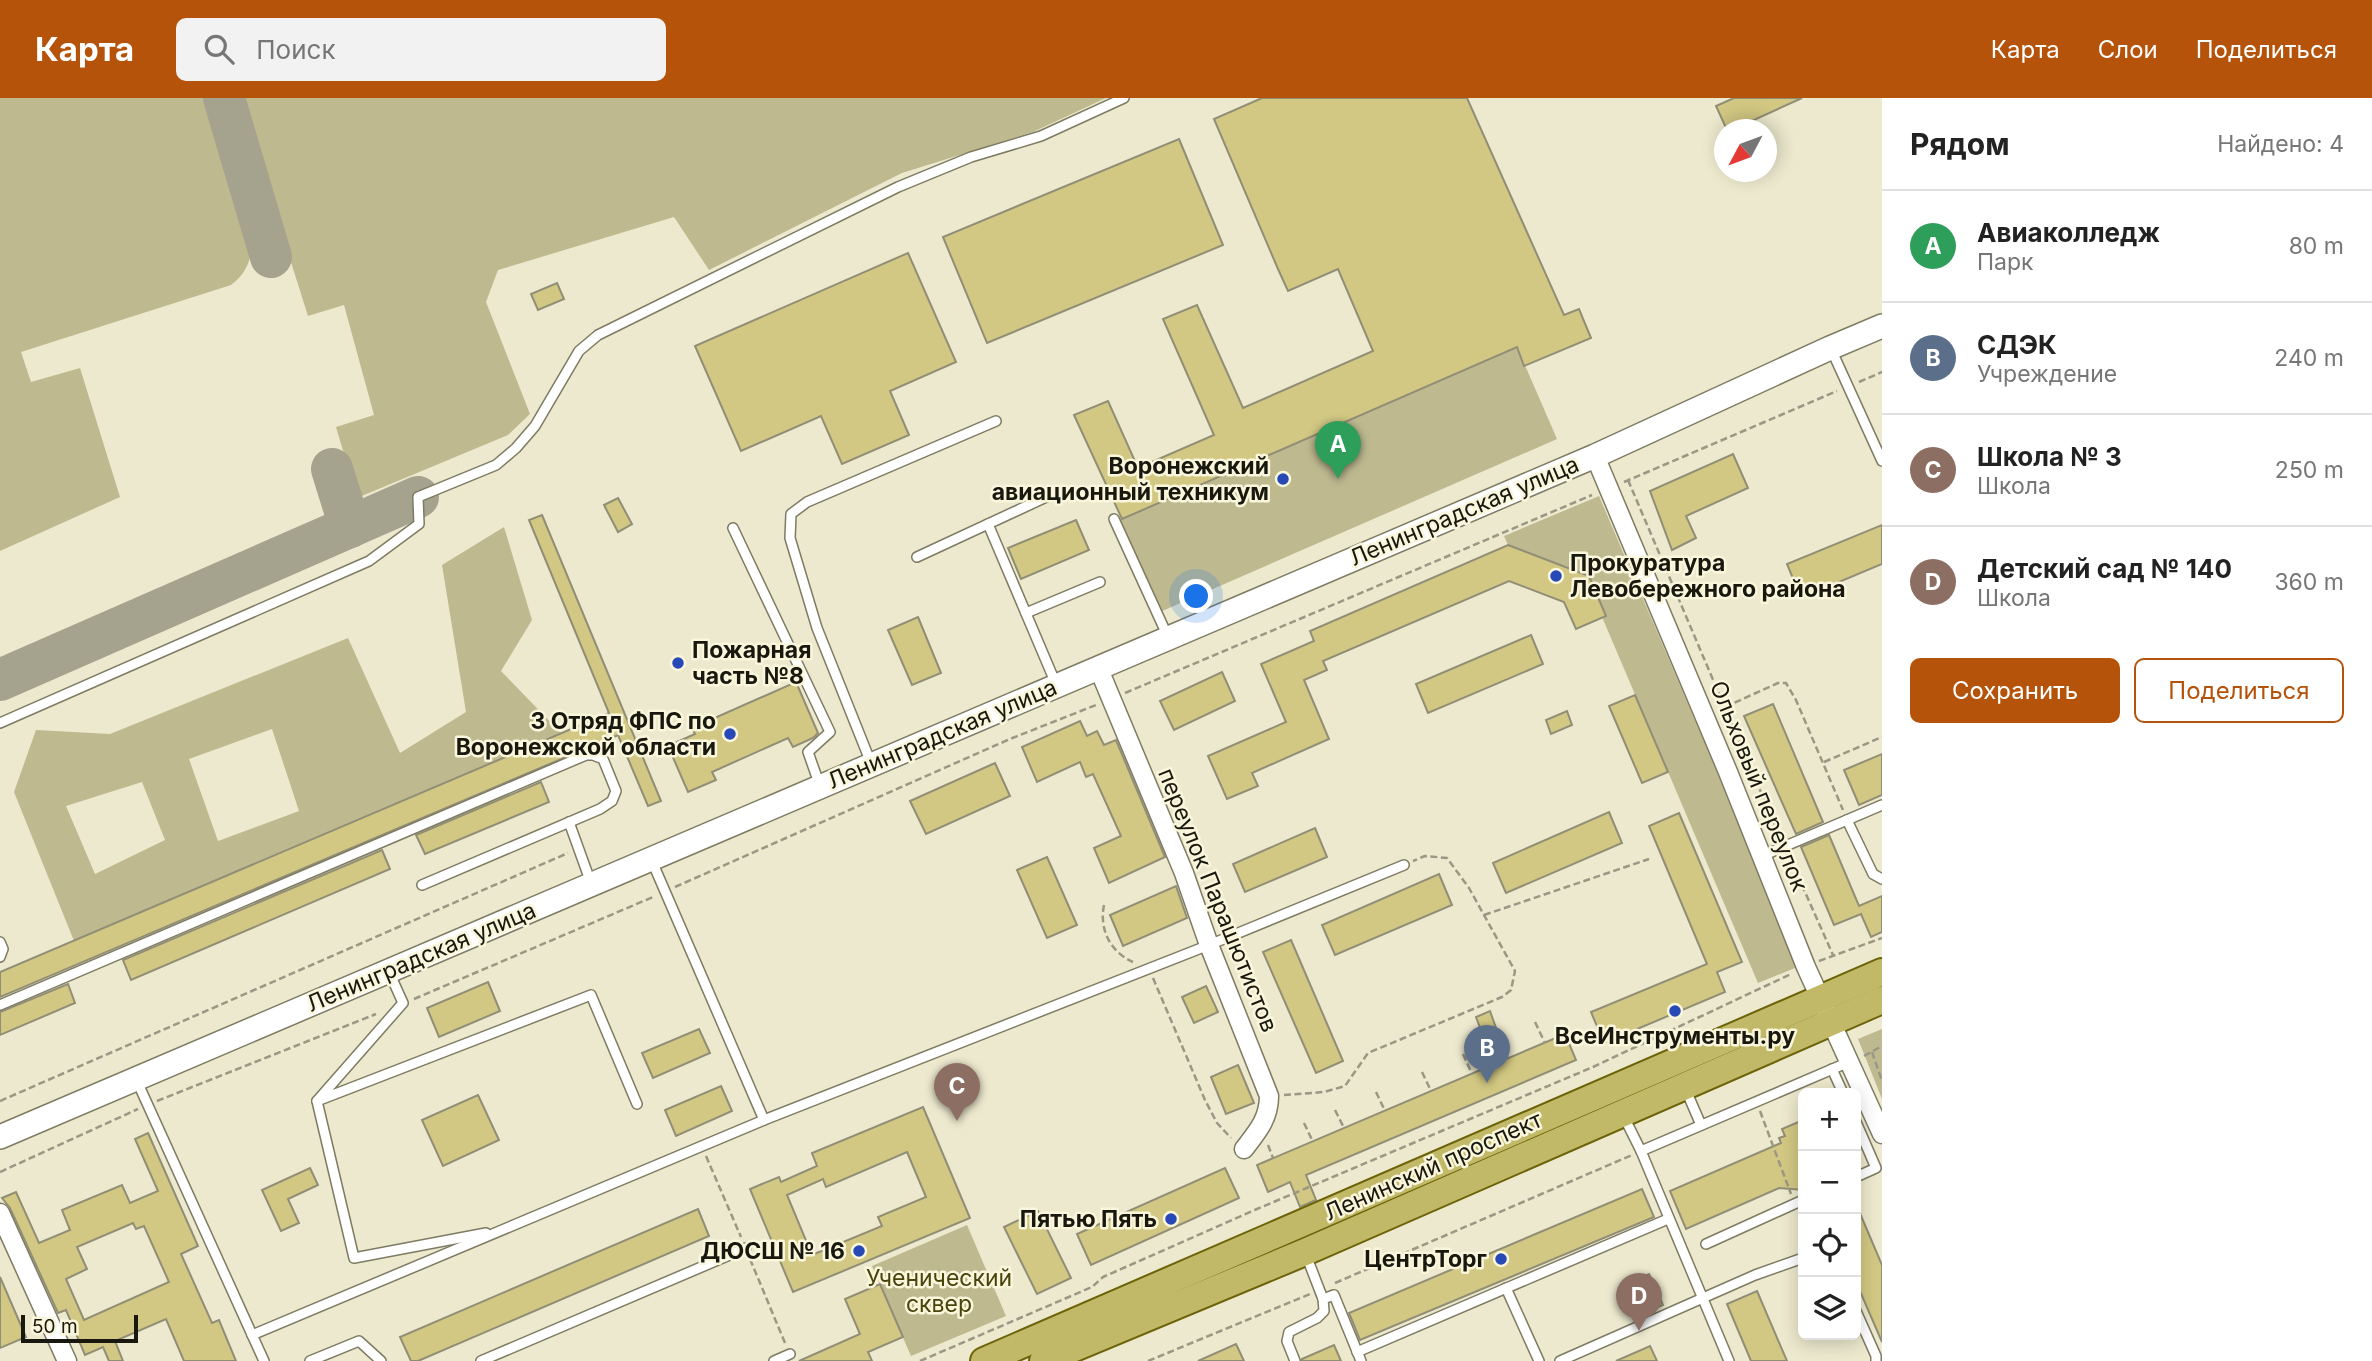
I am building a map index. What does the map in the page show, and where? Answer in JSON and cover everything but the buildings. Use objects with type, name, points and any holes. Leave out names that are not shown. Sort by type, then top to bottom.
[{"type":"main road","name":"Ленинградская улица","points":[[0,1137],[1595,456],[1882,326]]},
{"type":"main road","name":"Ленинский проспект","points":[[1043,1361],[1305,1252],[1684,1086],[1827,1011],[1882,972]]},
{"type":"main road","name":"Ленинский проспект","points":[[984,1361],[1438,1163],[1827,1011],[1882,1000]]},
{"type":"street","name":"Ольховый переулок","points":[[1595,456],[1806,967],[1882,1134]]},
{"type":"street","name":"переулок Парашютистов","points":[[1098,667],[1184,873],[1209,945],[1269,1096]]},
{"type":"street","points":[[1244,1149],[1262,1126],[1269,1111],[1269,1096]]},
{"type":"street","points":[[0,1213],[67,1361]]},
{"type":"lane","points":[[0,723],[369,561],[419,524],[418,497],[496,465],[516,448],[535,426],[579,351],[598,335],[898,187],[971,157],[1041,136],[1124,98]]},
{"type":"lane","points":[[1830,348],[1882,461]]},
{"type":"lane","points":[[871,764],[817,628],[790,537],[791,514],[807,502],[996,421]]},
{"type":"lane","points":[[916,557],[1057,492]]},
{"type":"lane","points":[[1114,519],[1168,637]]},
{"type":"lane","points":[[988,524],[1057,686]]},
{"type":"lane","points":[[733,528],[830,732],[808,752],[820,786]]},
{"type":"lane","points":[[1026,612],[1100,582]]},
{"type":"lane","points":[[0,1005],[586,755],[603,759],[616,791],[612,801],[600,809],[422,885]]},
{"type":"lane","points":[[1762,856],[1882,805]]},
{"type":"lane","points":[[1847,820],[1873,874],[1882,879]]},
{"type":"lane","points":[[569,822],[592,884]]},
{"type":"lane","points":[[651,859],[764,1120]]},
{"type":"lane","points":[[252,1335],[764,1120],[1209,945],[1404,865]]},
{"type":"lane","points":[[0,942],[3,949],[0,957]]},
{"type":"lane","points":[[317,1101],[403,1003],[388,971]]},
{"type":"lane","points":[[317,1101],[591,995],[637,1104]]},
{"type":"lane","points":[[1641,1151],[1849,1062]]},
{"type":"lane","points":[[1832,1069],[1841,1088]]},
{"type":"lane","points":[[136,1079],[264,1361]]},
{"type":"lane","points":[[1684,1086],[1701,1125]]},
{"type":"lane","points":[[317,1101],[354,1258],[504,1229]]},
{"type":"lane","points":[[1622,1114],[1641,1151],[1729,1361]]},
{"type":"lane","points":[[1861,1134],[1876,1168],[1861,1175]]},
{"type":"lane","points":[[1706,1244],[1798,1202]]},
{"type":"lane","points":[[1322,1294],[1334,1295],[1359,1356],[1506,1288],[1668,1219]]},
{"type":"lane","points":[[481,1361],[746,1248]]},
{"type":"lane","points":[[1295,1361],[1287,1341],[1289,1332],[1317,1318],[1324,1311],[1322,1294],[1305,1252]]},
{"type":"lane","points":[[1560,1361],[1755,1275],[1798,1260]]},
{"type":"lane","points":[[1506,1288],[1539,1361]]},
{"type":"lane","points":[[1861,1323],[1876,1361]]},
{"type":"lane","points":[[310,1361],[359,1341],[381,1361]]},
{"type":"lane","points":[[775,1361],[790,1354]]},
{"type":"path","points":[[0,1172],[148,1105],[403,1003],[1010,739],[1111,699],[1882,372]]},
{"type":"path","points":[[1628,480],[1833,955]]},
{"type":"path","points":[[1725,707],[1779,683],[1786,683],[1847,820]]},
{"type":"path","points":[[1823,763],[1882,737]]},
{"type":"path","points":[[0,1101],[579,848]]},
{"type":"path","points":[[1269,1096],[1324,1092],[1345,1086],[1368,1054],[1502,997],[1511,990],[1515,971],[1469,888],[1447,858],[1425,856],[1404,865]]},
{"type":"path","points":[[1484,915],[1649,859]]},
{"type":"path","points":[[1104,905],[1101,919],[1114,950],[1126,959],[1148,968],[1217,1123],[1244,1149]]},
{"type":"path","points":[[920,1361],[1092,1287],[1103,1277],[1257,1209],[1593,1067],[1833,955],[1882,938]]},
{"type":"path","points":[[1535,1022],[1545,1043]]},
{"type":"path","points":[[1493,1041],[1503,1061]]},
{"type":"path","points":[[1849,1062],[1882,1046]]},
{"type":"path","points":[[1872,1052],[1882,1081]]},
{"type":"path","points":[[1463,1054],[1472,1074]]},
{"type":"path","points":[[1422,1072],[1431,1091]]},
{"type":"path","points":[[1376,1092],[1385,1111]]},
{"type":"path","points":[[1756,1102],[1790,1186],[1793,1205]]},
{"type":"path","points":[[1335,1110],[1344,1128]]},
{"type":"path","points":[[1304,1123],[1312,1142]]},
{"type":"path","points":[[1265,1140],[1273,1158]]},
{"type":"path","points":[[1148,1361],[1322,1294],[1641,1151]]},
{"type":"green space","points":[[0,98],[206,98],[251,241],[251,254],[247,266],[231,285],[21,352],[31,382],[80,368],[120,497],[0,551]]},
{"type":"green space","points":[[239,98],[1106,98],[1033,132],[902,173],[709,270],[674,217],[498,270],[486,302],[530,414],[508,435],[357,498],[336,427],[374,415],[344,305],[308,316]]},
{"type":"green space","points":[[1517,347],[1557,439],[1160,612],[1120,520]]},
{"type":"green space","points":[[1599,496],[1800,966],[1758,983],[1602,617],[1606,615],[1589,576],[1508,545],[1504,536]]},
{"type":"green space","points":[[504,527],[532,620],[501,671],[561,733],[74,941],[14,792],[36,730],[110,734],[348,638],[400,753],[466,712],[442,565]],"holes":[[[272,729],[299,811],[218,841],[189,759]],[[142,782],[165,840],[95,874],[66,806]]]},
{"type":"green space","points":[[1882,1029],[1882,1099],[1858,1039]]},
{"type":"green space","name":"Ученический сквер","points":[[967,1225],[1006,1316],[911,1356],[872,1266]]},
{"type":"taxiway","points":[[224,98],[271,257]]},
{"type":"taxiway","points":[[332,469],[350,527]]},
{"type":"taxiway","points":[[0,680],[418,497]]},
{"type":"place","name":"Воронежский авиационный техникум","points":[[1283,479]]},
{"type":"place","name":"Авиаколледж","points":[[1338,479]]},
{"type":"place","name":"Прокуратура Левобережного района","points":[[1556,576]]},
{"type":"place","name":"Пожарная часть №8","points":[[678,663]]},
{"type":"place","name":"3 Отряд ФПС по Воронежской области","points":[[730,734]]},
{"type":"place","name":"ВсеИнструменты.ру","points":[[1675,1011]]},
{"type":"place","name":"СДЭК","points":[[1487,1083]]},
{"type":"place","name":"Школа № 3","points":[[957,1121]]},
{"type":"place","name":"Пятью Пять","points":[[1171,1219]]},
{"type":"place","name":"ДЮСШ № 16","points":[[859,1251]]},
{"type":"place","name":"ЦентрТорг","points":[[1501,1259]]},
{"type":"place","name":"Детский сад № 140","points":[[1639,1331]]}]
